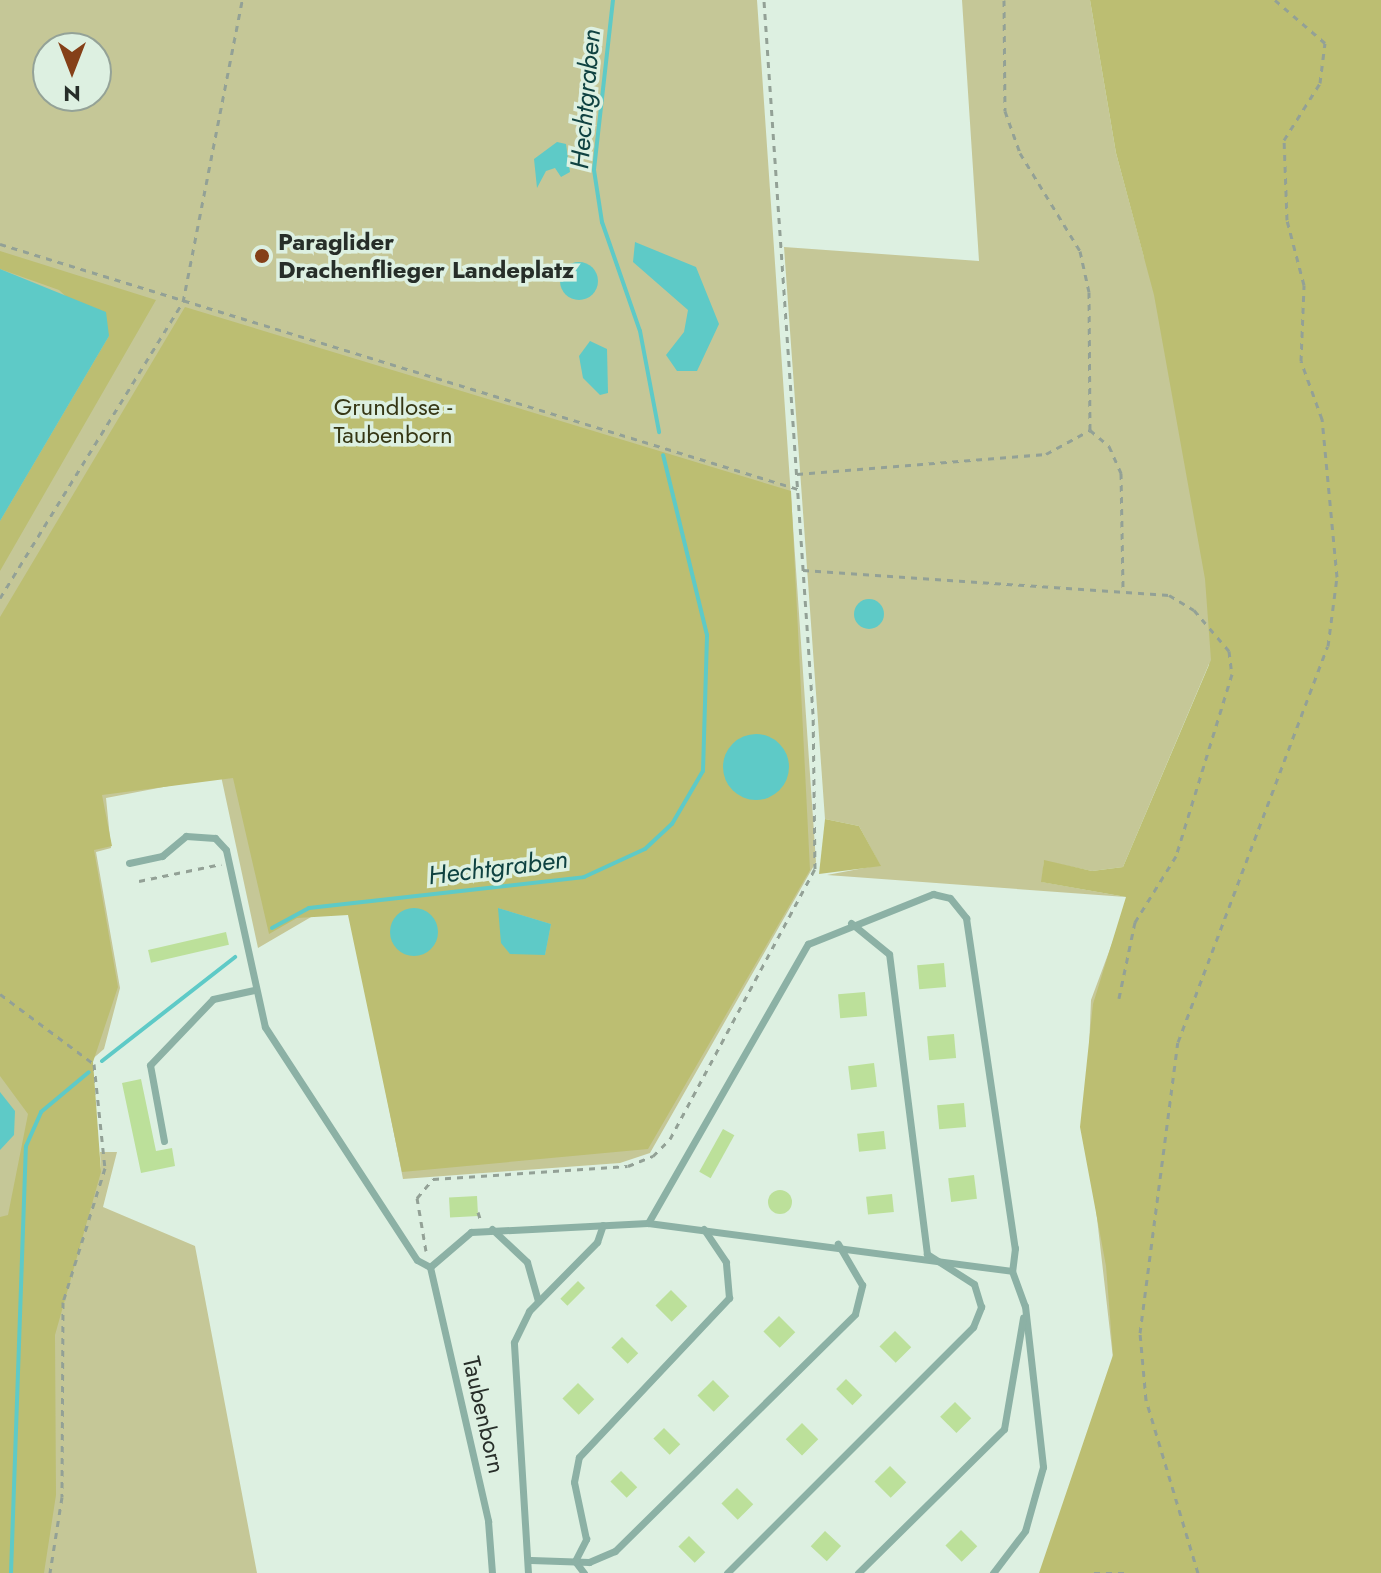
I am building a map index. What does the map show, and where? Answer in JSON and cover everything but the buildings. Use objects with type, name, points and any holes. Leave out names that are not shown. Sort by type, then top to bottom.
[{"type":"lane","points":[[129,863],[162,856],[177,839],[200,834],[215,838],[228,862],[254,990],[282,1060],[417,1260],[430,1267],[460,1237],[492,1229],[648,1223],[927,1254],[1012,1271]]},
{"type":"lane","points":[[648,1223],[789,969],[808,944],[851,923],[933,894],[950,898],[966,918],[1015,1248],[1012,1271],[1025,1306],[1043,1467],[1025,1531],[993,1573]]},
{"type":"lane","points":[[851,923],[889,954],[927,1254]]},
{"type":"lane","points":[[164,1141],[150,1065],[213,999],[254,990]]},
{"type":"lane","points":[[528,1573],[531,1560],[514,1342],[538,1301],[597,1242],[603,1225]]},
{"type":"lane","points":[[492,1229],[527,1262],[538,1301]]},
{"type":"lane","points":[[575,1561],[586,1539],[574,1482],[579,1457],[729,1298],[726,1262],[704,1229]]},
{"type":"lane","points":[[531,1560],[575,1561],[615,1551],[855,1314],[862,1285],[838,1244]]},
{"type":"lane","points":[[727,1573],[973,1327],[981,1307],[974,1284],[927,1254]]},
{"type":"lane","name":"Taubenborn","points":[[430,1267],[488,1521],[492,1573]]},
{"type":"lane","points":[[858,1573],[1004,1429],[1025,1306]]},
{"type":"lane","points":[[575,1561],[584,1573]]},
{"type":"path","points":[[0,598],[183,302],[242,0]]},
{"type":"path","points":[[430,1267],[417,1198],[433,1179],[628,1166],[653,1156],[670,1139],[806,898],[815,869],[817,806],[764,0]]},
{"type":"path","points":[[1004,0],[1005,111],[1020,153],[1080,251],[1089,292],[1090,430],[1109,446],[1121,473],[1123,589]]},
{"type":"path","points":[[1198,1573],[1146,1400],[1140,1333],[1178,1042],[1328,646],[1337,577],[1322,419],[1301,361],[1304,285],[1287,220],[1284,140],[1320,83],[1325,43],[1275,0]]},
{"type":"path","points":[[0,244],[798,489]]},
{"type":"path","points":[[797,474],[1046,454],[1090,430]]},
{"type":"path","points":[[803,570],[1123,589],[1169,595],[1194,610],[1229,651],[1232,674],[1176,856],[1135,922],[1119,998]]},
{"type":"path","points":[[139,881],[228,862]]},
{"type":"path","points":[[0,994],[94,1064],[105,1168],[63,1302],[62,1497],[50,1573]]},
{"type":"path","points":[[1094,1573],[1129,1573]]},
{"type":"green space","name":"Grundlose - Taubenborn","points":[[0,0],[757,0],[816,862],[650,1153],[620,1163],[403,1179],[347,896],[258,948],[221,776],[106,798],[111,848],[96,852],[120,988],[104,1049],[82,1068],[101,1172],[100,1152],[117,1152],[103,1207],[195,1246],[257,1573],[0,1573]]},
{"type":"green space","points":[[962,0],[1090,0],[1116,153],[1144,257],[1381,0],[1381,1573],[1113,1358],[1086,1122],[1091,1000],[1211,678],[1209,664],[1123,867],[1092,871],[1044,861],[1042,882],[1126,897],[827,875],[880,865],[859,826],[825,819],[784,247],[979,261]]},
{"type":"green space","points":[[1090,0],[1381,0],[1381,1573],[1039,1573],[1113,1355],[1106,1266],[1080,1127],[1093,1004],[1126,897],[1041,882],[1044,860],[1092,871],[1123,867],[1211,660],[1205,579],[1154,295],[1116,153]]},
{"type":"green space","points":[[0,251],[156,300],[0,571],[0,521],[109,336],[59,290],[0,269]]},
{"type":"green space","points":[[185,307],[791,491],[810,870],[648,1149],[402,1172],[348,915],[297,918],[269,934],[233,778],[102,795],[112,846],[94,850],[118,987],[93,1062],[101,1172],[55,1335],[56,1495],[44,1573],[0,1573],[0,1217],[8,1215],[28,1114],[0,1076],[0,617]],"holes":[[[498,908],[551,924],[545,955]]]},
{"type":"green space","points":[[825,819],[859,826],[881,866],[819,874]]},
{"type":"water","points":[[557,142],[566,144],[570,172],[561,177],[555,168],[546,171],[537,188],[534,159]]},
{"type":"water","points":[[635,242],[696,267],[719,324],[697,371],[677,371],[666,355],[684,332],[688,310],[633,262]]},
{"type":"water","points":[[579,262],[592,268],[598,281],[592,294],[579,300],[566,294],[560,281],[566,268]]},
{"type":"water","points":[[0,269],[106,312],[109,336],[0,521]]},
{"type":"water","points":[[590,341],[607,349],[608,393],[600,395],[583,378],[579,356]]},
{"type":"water","points":[[869,599],[880,603],[884,614],[880,625],[869,629],[858,625],[854,614],[858,603]]},
{"type":"water","points":[[756,734],[769,736],[779,744],[787,754],[787,780],[779,790],[769,798],[756,800],[743,798],[733,790],[725,780],[723,767],[725,754],[733,744],[743,736]]},
{"type":"water","points":[[414,908],[431,915],[438,932],[431,949],[414,956],[397,949],[390,932],[397,915]]},
{"type":"water","points":[[498,908],[551,924],[545,955],[510,954],[501,943]]},
{"type":"water","points":[[0,1092],[15,1111],[14,1135],[0,1150]]},
{"type":"waterway","name":"Hechtgraben","points":[[613,0],[594,170],[602,222],[640,331],[659,432]]},
{"type":"waterway","name":"Hechtgraben","points":[[272,928],[309,908],[584,877],[645,849],[672,824],[703,771],[707,635],[663,455]]},
{"type":"waterway","points":[[102,1061],[235,957]]},
{"type":"waterway","name":"Hechtgraben","points":[[11,1573],[26,1146],[41,1112],[89,1072]]},
{"type":"place","name":"Paraglider Drachenflieger Landeplatz","points":[[262,256]]}]
